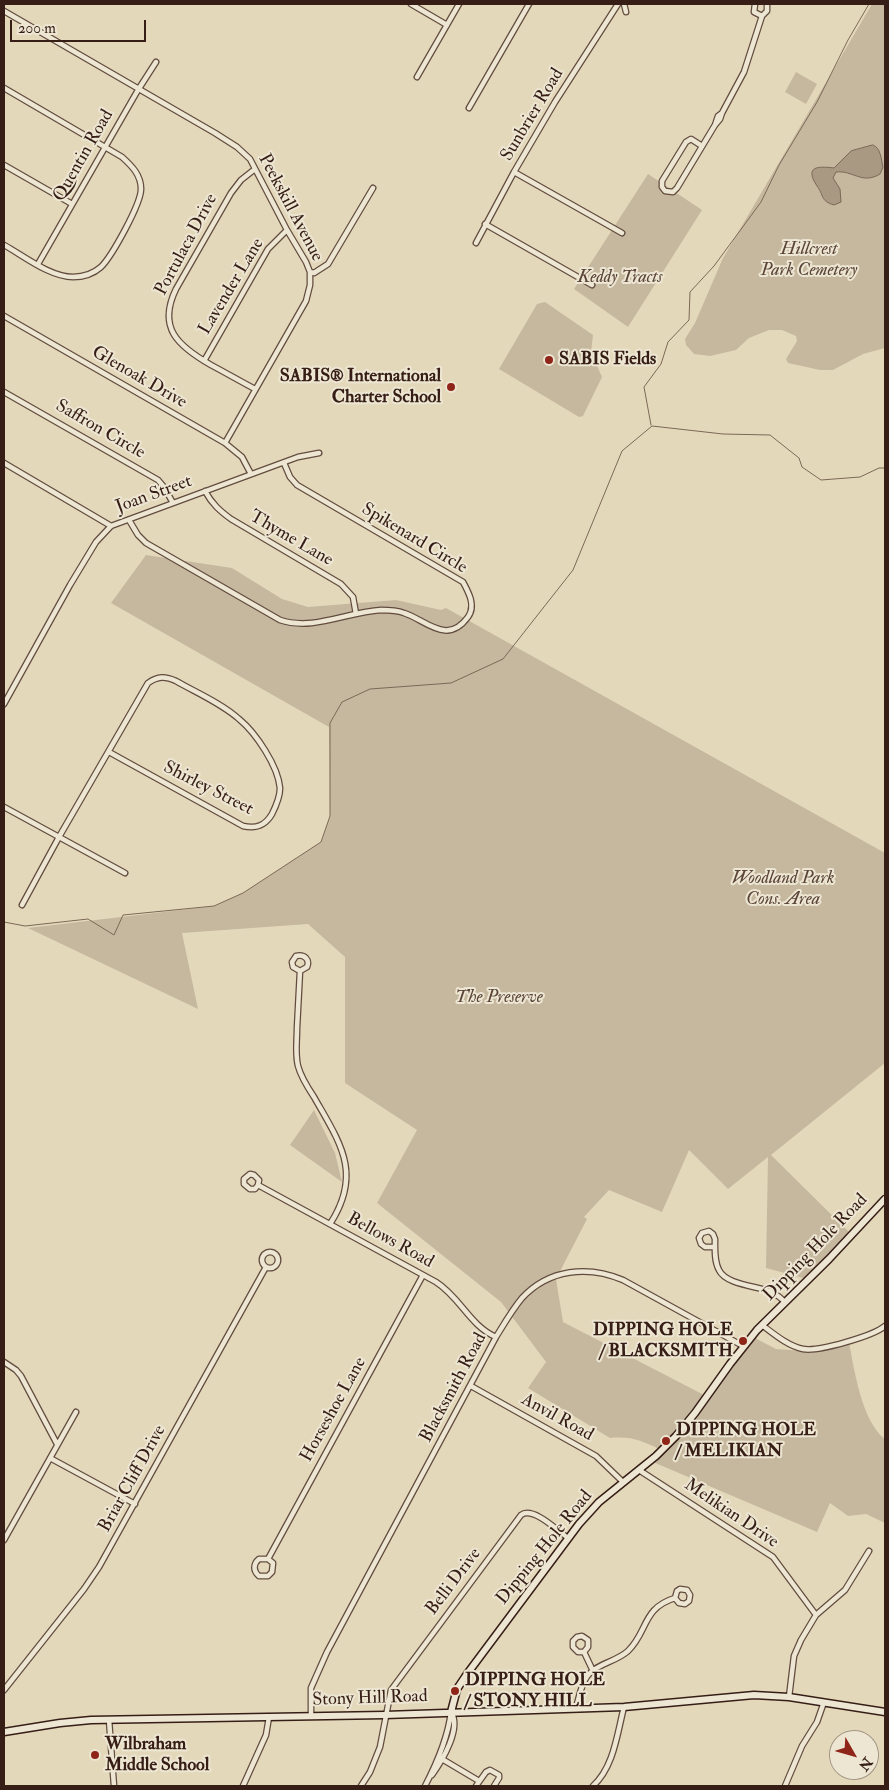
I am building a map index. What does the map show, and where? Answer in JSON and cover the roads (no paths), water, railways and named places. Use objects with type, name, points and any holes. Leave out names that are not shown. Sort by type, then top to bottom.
[{"type":"main road","name":"Dipping Hole Road","points":[[451,1712],[457,1689],[467,1674],[568,1538],[599,1502],[662,1451],[686,1424],[743,1346],[885,1199]]},
{"type":"main road","name":"Stony Hill Road","points":[[4,1732],[60,1723],[108,1720],[385,1715],[624,1707],[750,1695],[789,1697],[885,1712]]},
{"type":"street","points":[[411,4],[447,25]]},
{"type":"street","points":[[417,77],[459,4]]},
{"type":"street","points":[[469,108],[529,4]]},
{"type":"street","name":"Sunbrier Road","points":[[476,243],[514,172],[555,102],[618,4]]},
{"type":"street","points":[[624,4],[626,12]]},
{"type":"street","points":[[755,4],[754,12],[762,16]]},
{"type":"street","points":[[702,146],[691,139],[686,142],[662,181],[662,187],[665,191],[670,192],[677,188],[702,146],[715,124],[718,116],[722,112],[744,72],[762,16],[767,11],[767,4]]},
{"type":"street","name":"Peekskill Avenue","points":[[4,11],[234,144],[248,156],[306,262],[310,272],[309,291],[306,301],[224,443]]},
{"type":"street","name":"Quentin Road","points":[[38,264],[156,62]]},
{"type":"street","points":[[4,88],[130,164],[139,178],[141,189],[140,200],[106,261],[92,273],[78,277],[63,276],[51,272],[4,245]]},
{"type":"street","points":[[4,165],[72,204]]},
{"type":"street","name":"Portulaca Drive","points":[[254,169],[231,192],[176,289],[169,304],[169,320],[172,333],[183,346],[204,361],[255,390]]},
{"type":"street","points":[[514,172],[622,233]]},
{"type":"street","points":[[310,272],[314,273],[332,260],[373,188]]},
{"type":"street","points":[[485,224],[592,285]]},
{"type":"street","name":"Lavender Lane","points":[[204,361],[268,249],[287,230]]},
{"type":"street","name":"Glenoak Drive","points":[[4,316],[224,443],[242,457],[251,474]]},
{"type":"street","name":"Saffron Circle","points":[[4,392],[158,480],[173,503]]},
{"type":"street","name":"Joan Street","points":[[4,704],[70,585],[96,542],[111,526],[298,457],[319,453]]},
{"type":"street","points":[[4,463],[111,526]]},
{"type":"street","name":"Spikenard Circle","points":[[129,520],[138,535],[146,543],[280,620],[291,624],[390,610],[402,612],[440,630],[449,630],[464,622],[470,613],[472,605],[470,594],[463,582],[297,485],[290,477],[284,463]]},
{"type":"street","name":"Thyme Lane","points":[[205,491],[210,501],[231,519],[341,584],[353,597],[356,614]]},
{"type":"street","name":"Shirley Street","points":[[22,905],[59,837],[108,752],[148,683],[157,677],[167,677],[229,711],[249,728],[277,774],[280,790],[277,804],[272,815],[264,825],[252,828],[243,826],[108,752]]},
{"type":"street","points":[[4,807],[125,873]]},
{"type":"street","points":[[300,971],[297,1040],[298,1067],[339,1143],[346,1167],[345,1192],[339,1210],[330,1224]]},
{"type":"street","name":"Bellows Road","points":[[258,1185],[423,1275],[445,1289],[477,1325],[496,1337]]},
{"type":"street","points":[[715,1247],[718,1268],[722,1275],[730,1280],[770,1292],[785,1302]]},
{"type":"street","name":"Briar Cliff Drive","points":[[4,1690],[92,1579],[266,1267]]},
{"type":"street","name":"Blacksmith Road","points":[[311,1716],[311,1688],[314,1678],[496,1337],[510,1313],[535,1286],[559,1274],[584,1271],[609,1274],[743,1346]]},
{"type":"street","name":"Horseshoe Lane","points":[[268,1559],[423,1275]]},
{"type":"street","points":[[762,1325],[794,1346],[811,1350],[866,1337],[885,1326]]},
{"type":"street","points":[[4,1362],[21,1376],[57,1444]]},
{"type":"street","name":"Anvil Road","points":[[471,1386],[596,1456],[623,1482]]},
{"type":"street","points":[[4,1540],[76,1412]]},
{"type":"street","points":[[50,1458],[135,1504]]},
{"type":"street","name":"Melikian Drive","points":[[639,1470],[773,1557],[816,1615]]},
{"type":"street","name":"Belli Drive","points":[[385,1715],[391,1690],[521,1515],[529,1512],[536,1515],[568,1538]]},
{"type":"street","points":[[789,1697],[796,1648],[816,1615],[845,1590],[869,1551]]},
{"type":"street","name":"Horseshoe Lane","points":[[259,1559],[268,1559],[274,1566],[272,1572],[268,1576],[259,1576],[255,1570],[255,1564],[259,1559]]},
{"type":"street","points":[[576,1708],[587,1676],[628,1651],[652,1611],[662,1603],[675,1598]]},
{"type":"street","points":[[584,1652],[593,1671]]},
{"type":"street","points":[[785,1786],[802,1746],[817,1722],[824,1702]]},
{"type":"street","points":[[593,1786],[603,1775],[609,1764],[624,1707]]},
{"type":"street","points":[[426,1784],[442,1759],[454,1726],[455,1719],[451,1712]]},
{"type":"street","points":[[426,1784],[449,1728],[451,1712]]},
{"type":"street","points":[[361,1786],[370,1772],[380,1747],[385,1715]]},
{"type":"street","points":[[243,1786],[266,1735],[269,1717]]},
{"type":"street","points":[[108,1720],[114,1786]]},
{"type":"street","points":[[442,1759],[478,1784],[486,1772],[490,1770],[499,1775],[494,1786]]},
{"type":"waterway","points":[[651,425],[644,387],[661,364],[668,342],[689,320],[690,292],[714,266],[761,202],[779,165],[817,102],[848,40],[869,4]]},
{"type":"waterway","points":[[4,922],[25,926],[88,919],[114,935],[123,915],[214,906],[243,893],[321,842],[330,816],[330,723],[342,702],[370,689],[451,683],[503,659],[573,570],[622,451],[652,426],[723,434],[770,435],[799,458],[802,467],[821,480],[860,477],[879,468],[885,468]]},
{"type":"place","name":"SABIS Fields","points":[[549,360]]},
{"type":"place","name":"SABIS® International Charter School","points":[[451,387]]},
{"type":"place","name":"DIPPING HOLE / BLACKSMITH","points":[[743,1341]]},
{"type":"place","name":"DIPPING HOLE / MELIKIAN","points":[[666,1441]]},
{"type":"place","name":"DIPPING HOLE / STONY HILL","points":[[455,1691]]},
{"type":"place","name":"Wilbraham Middle School","points":[[95,1755]]},
{"type":"park label","name":"Hillcrest Park Cemetery","points":[[809,260]]},
{"type":"park label","name":"Keddy Tracts","points":[[620,278]]},
{"type":"park label","name":"Woodland Park Cons. Area","points":[[783,890]]},
{"type":"park label","name":"The Preserve","points":[[499,998]]}]
